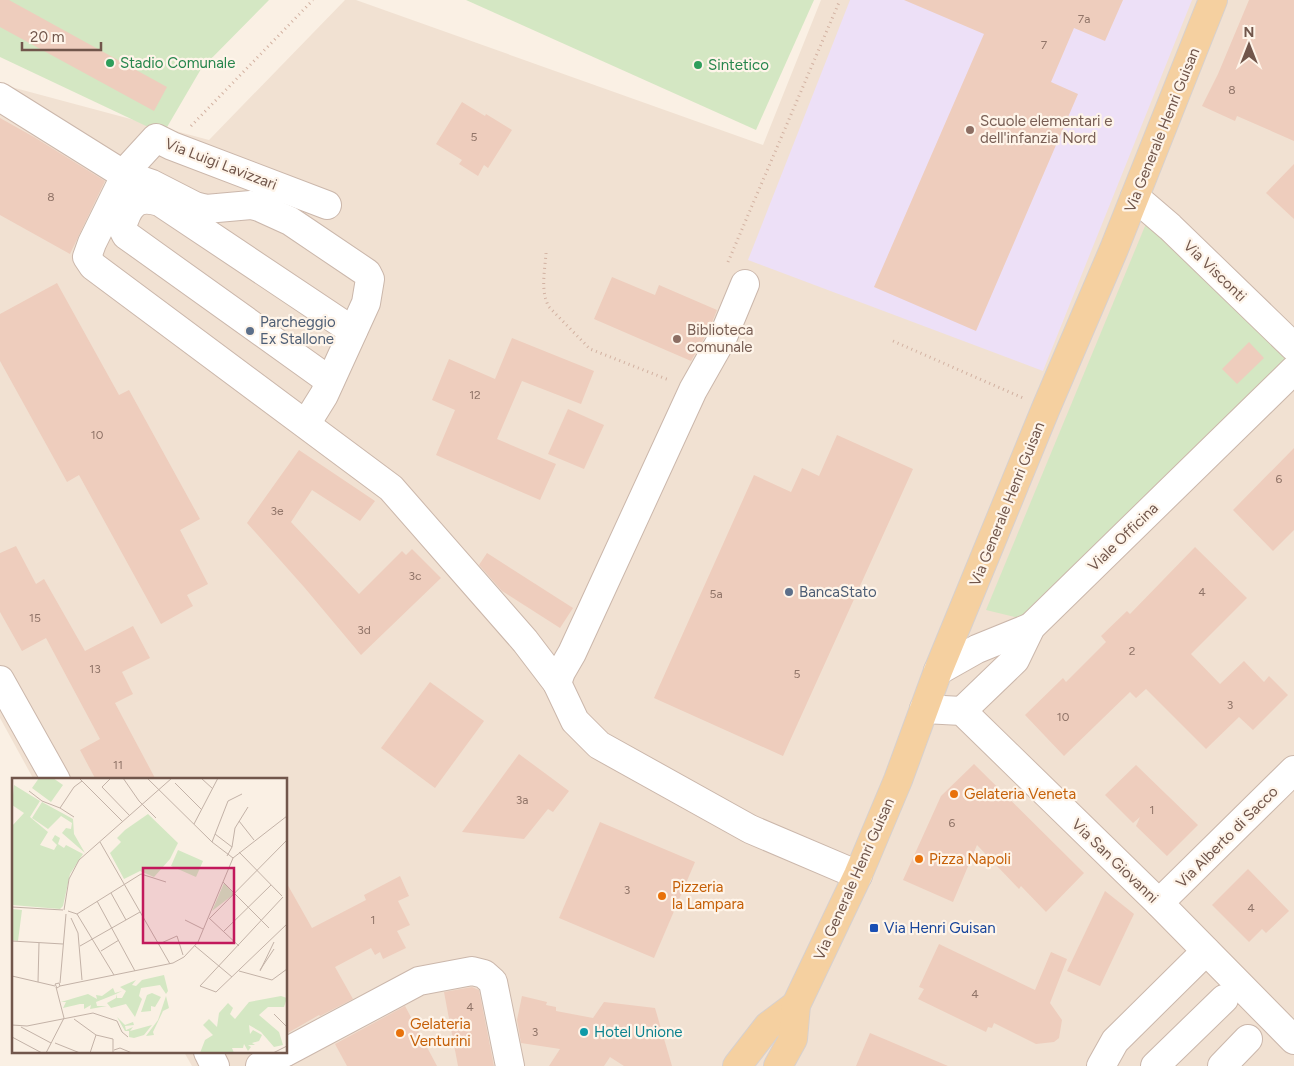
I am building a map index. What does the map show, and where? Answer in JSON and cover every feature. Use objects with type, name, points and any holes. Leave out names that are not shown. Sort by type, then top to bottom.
[{"type":"main road","name":"Via Generale Henri Guisan","points":[[778,1066],[793,1039],[796,1005],[858,875],[898,780],[938,671],[1135,197],[1213,0]]},
{"type":"main road","name":"Via Generale Henri Guisan","points":[[737,1066],[768,1026],[796,1005]]},
{"type":"street","points":[[0,97],[123,174],[152,184],[206,209],[251,205],[259,207],[290,221],[367,273],[370,279],[370,289],[366,303],[324,395],[306,424]]},
{"type":"street","name":"Via Luigi Lavizzari","points":[[123,174],[156,138],[172,146],[327,205]]},
{"type":"street","points":[[123,174],[121,184],[88,251],[87,257],[89,262],[392,488],[525,641],[557,683],[575,721],[599,745],[750,829],[858,875]]},
{"type":"street","name":"Via Visconti","points":[[1135,197],[1170,227],[1294,347]]},
{"type":"street","points":[[330,380],[126,235],[122,227],[131,207],[139,200],[145,199],[160,202],[353,331]]},
{"type":"street","points":[[557,683],[693,390],[723,337],[736,275]]},
{"type":"street","name":"Viale Officina","points":[[962,711],[1014,660],[1031,627],[1294,370]]},
{"type":"street","points":[[938,671],[977,649],[1031,627]]},
{"type":"street","points":[[0,680],[55,778]]},
{"type":"street","points":[[924,709],[962,711]]},
{"type":"street","name":"Via San Giovanni","points":[[962,711],[1159,903],[1294,1040]]},
{"type":"street","name":"Via Alberto di Sacco","points":[[1159,903],[1294,770]]},
{"type":"street","points":[[1101,1066],[1115,1041],[1206,951]]},
{"type":"street","points":[[288,1051],[419,981],[472,971],[484,974],[493,982],[510,1066]]},
{"type":"street","points":[[1155,1066],[1224,999]]},
{"type":"street","points":[[1222,1066],[1248,1040]]},
{"type":"street","points":[[209,1054],[215,1066]]},
{"type":"street","points":[[260,1066],[282,1054]]},
{"type":"path","points":[[172,146],[313,0]]},
{"type":"path","points":[[736,275],[840,0]]},
{"type":"path","points":[[546,253],[545,301],[548,307],[582,342],[590,349],[693,390]]},
{"type":"path","points":[[894,341],[1046,408]]},
{"type":"shaded area","points":[[345,0],[356,0],[763,145],[821,0],[1294,0],[1294,1066],[192,1066],[185,1054],[288,1054],[288,778],[33,778],[0,718],[0,84],[209,140]]},
{"type":"shaded area","name":"Scuole elementari e dell'infanzia Nord","points":[[850,0],[1192,0],[1043,371],[748,260]]},
{"type":"green space","name":"Stadio Comunale","points":[[0,0],[269,0],[201,69],[163,134],[0,57]]},
{"type":"green space","name":"Sintetico","points":[[466,0],[814,0],[756,130]]},
{"type":"green space","points":[[1150,214],[1294,359],[1027,620],[986,610]]},
{"type":"building","points":[[0,0],[9,0],[167,87],[154,111],[0,27]]},
{"type":"building","points":[[904,0],[1123,0],[1105,41],[1074,28],[1051,82],[1078,94],[976,331],[874,287],[984,34]]},
{"type":"building","points":[[1249,0],[1294,0],[1294,141],[1237,116],[1235,121],[1202,106],[1218,74]]},
{"type":"building","points":[[462,102],[512,130],[488,168],[484,165],[478,176],[459,164],[462,160],[436,144]]},
{"type":"building","points":[[0,118],[105,181],[70,254],[0,215]]},
{"type":"building","points":[[1294,164],[1294,219],[1266,193]]},
{"type":"building","name":"Biblioteca comunale","points":[[612,277],[655,295],[659,285],[717,310],[709,330],[691,361],[594,319]]},
{"type":"building","points":[[57,283],[119,395],[129,390],[200,519],[180,530],[208,584],[187,595],[193,606],[161,624],[79,475],[67,482],[0,361],[0,314]]},
{"type":"building","points":[[512,338],[594,371],[581,404],[522,381],[497,439],[556,464],[540,500],[436,455],[455,410],[432,400],[449,359],[495,379]]},
{"type":"building","points":[[1249,342],[1264,358],[1237,384],[1222,369]]},
{"type":"building","points":[[568,409],[604,425],[584,469],[548,454]]},
{"type":"building","points":[[837,435],[913,469],[783,756],[654,698],[754,475],[791,492],[802,468],[819,476]]},
{"type":"building","points":[[1294,448],[1294,530],[1273,551],[1233,510]]},
{"type":"building","points":[[299,450],[375,501],[360,521],[312,490],[291,522],[359,594],[402,551],[406,555],[412,549],[441,578],[361,655],[247,523]]},
{"type":"building","points":[[16,546],[36,584],[44,579],[85,651],[133,626],[150,658],[122,672],[133,694],[115,703],[155,778],[95,778],[80,750],[100,739],[46,638],[22,651],[0,612],[0,553]]},
{"type":"building","points":[[1195,547],[1247,598],[1191,654],[1220,684],[1244,661],[1264,682],[1269,676],[1288,695],[1253,730],[1239,717],[1206,749],[1146,689],[1136,698],[1130,692],[1064,756],[1025,715],[1063,678],[1066,682],[1106,642],[1101,636],[1127,611],[1130,614]]},
{"type":"building","points":[[487,553],[573,608],[560,628],[502,591],[479,565]]},
{"type":"building","points":[[430,682],[484,721],[435,788],[381,748]]},
{"type":"building","points":[[519,754],[569,791],[553,812],[548,809],[524,839],[462,832]]},
{"type":"building","points":[[974,764],[1084,873],[1046,912],[1021,886],[1019,889],[977,845],[953,902],[903,880],[941,796]]},
{"type":"building","points":[[1136,765],[1198,825],[1167,856],[1136,826],[1140,817],[1133,823],[1105,795]]},
{"type":"building","points":[[600,822],[695,862],[654,958],[559,918]]},
{"type":"building","points":[[1248,869],[1289,911],[1266,933],[1262,929],[1249,942],[1212,905]]},
{"type":"building","points":[[400,876],[409,896],[398,901],[410,925],[397,931],[406,948],[383,959],[380,952],[375,955],[371,948],[335,967],[353,999],[319,1015],[288,1033],[288,886],[312,928],[366,900],[364,895]]},
{"type":"building","points":[[1105,891],[1134,914],[1100,986],[1067,971]]},
{"type":"building","points":[[939,944],[1035,990],[1051,952],[1067,959],[1050,1003],[1062,1020],[1059,1038],[1054,1042],[1036,1044],[994,1023],[992,1028],[988,1027],[986,1032],[918,999],[924,989],[919,987]]},
{"type":"building","points":[[472,987],[479,990],[494,1066],[458,1066],[444,992]]},
{"type":"building","name":"Hotel Unione","points":[[522,996],[547,1002],[546,1005],[556,1007],[556,1011],[593,1018],[604,1002],[655,1008],[672,1066],[624,1066],[610,1057],[604,1066],[549,1066],[560,1049],[521,1043],[517,1020]]},
{"type":"building","points":[[405,1006],[437,1066],[347,1066],[335,1044]]},
{"type":"building","points":[[870,1033],[948,1066],[856,1066]]},
{"type":"place","name":"Stadio Comunale","points":[[110,63]]},
{"type":"place","name":"Sintetico","points":[[698,65]]},
{"type":"place","name":"Scuole elementari e dell'infanzia Nord","points":[[970,130]]},
{"type":"place","name":"Parcheggio Ex Stallone","points":[[250,331]]},
{"type":"place","name":"Biblioteca comunale","points":[[677,339]]},
{"type":"place","name":"BancaStato","points":[[789,592]]},
{"type":"place","name":"Gelateria Veneta","points":[[954,794]]},
{"type":"place","name":"Pizza Napoli","points":[[919,859]]},
{"type":"place","name":"Pizzeria la Lampara","points":[[662,896]]},
{"type":"place","name":"Via Henri Guisan","points":[[874,928]]},
{"type":"place","name":"Hotel Unione","points":[[584,1032]]},
{"type":"place","name":"Gelateria Venturini","points":[[400,1033]]}]
